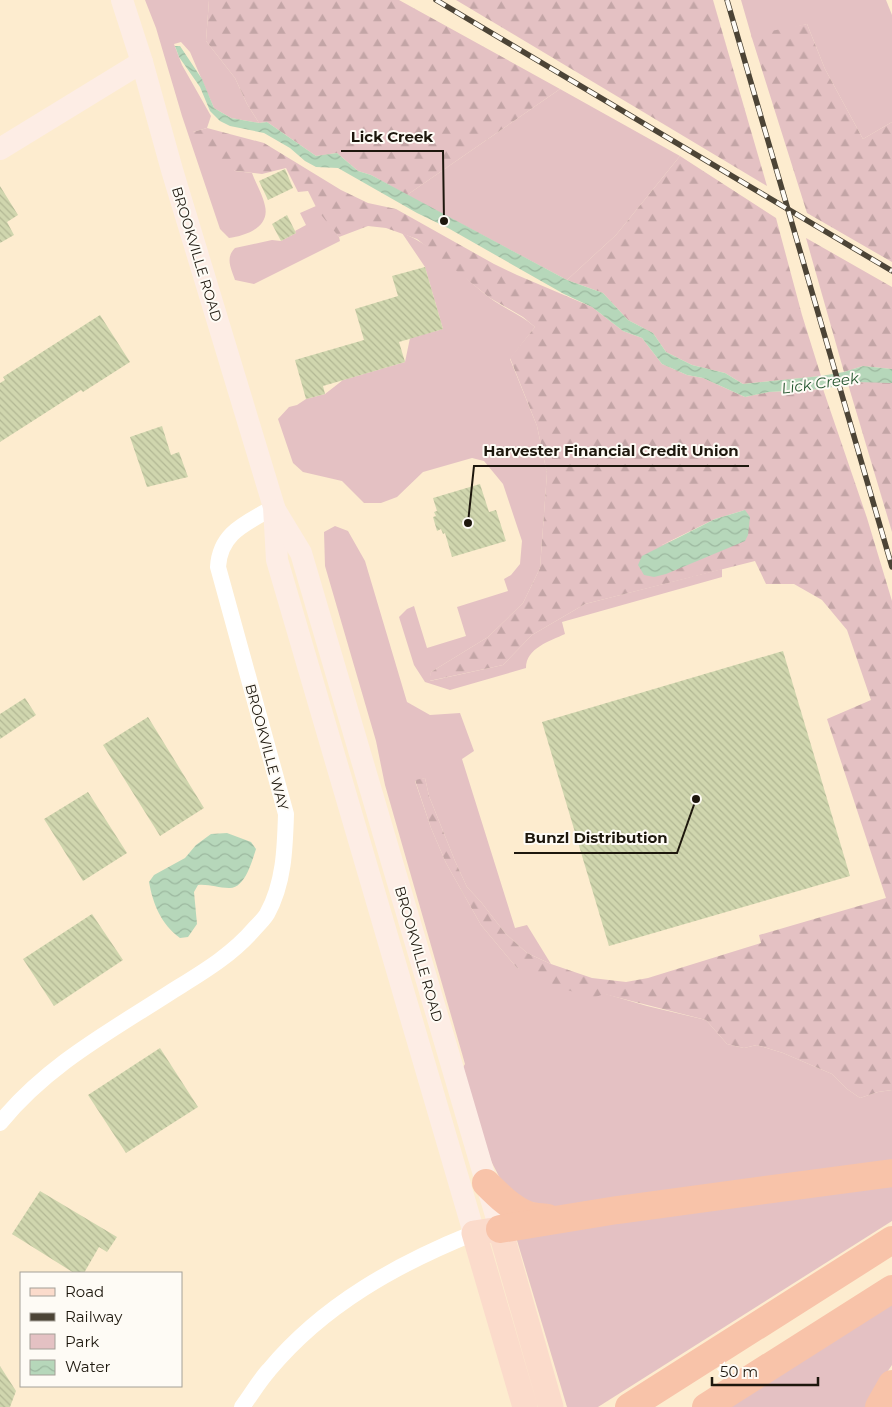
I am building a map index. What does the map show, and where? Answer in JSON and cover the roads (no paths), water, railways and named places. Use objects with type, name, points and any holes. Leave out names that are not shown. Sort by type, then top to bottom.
[{"type":"highway","points":[[487,1231],[557,1219],[892,1173]]},
{"type":"highway","points":[[486,1183],[508,1203],[528,1215],[557,1219]]},
{"type":"highway","points":[[629,1407],[892,1240]]},
{"type":"highway","points":[[706,1407],[892,1289]]},
{"type":"highway","points":[[879,1407],[892,1384]]},
{"type":"main road","name":"BROOKVILLE ROAD","points":[[122,0],[274,507],[277,560],[487,1231],[552,1407]]},
{"type":"main road","points":[[0,149],[142,62]]},
{"type":"main road","name":"BROOKVILLE ROAD","points":[[274,507],[301,552],[486,1183],[487,1231],[525,1407]]},
{"type":"street","name":"BROOKVILLE WAY","points":[[0,1123],[29,1090],[58,1065],[219,962],[245,940],[267,914],[278,888],[285,853],[286,814],[218,567],[220,550],[229,536],[237,529],[274,507]]},
{"type":"street","points":[[242,1407],[267,1371],[330,1311],[392,1271],[430,1252],[487,1231]]},
{"type":"water","name":"Lick Creek","points":[[175,46],[180,46],[202,79],[214,108],[231,118],[259,123],[267,122],[316,156],[337,153],[358,171],[371,175],[567,280],[603,293],[628,320],[653,333],[666,352],[692,365],[725,373],[743,384],[821,376],[863,366],[892,369],[892,383],[857,382],[823,389],[769,392],[745,397],[703,378],[687,375],[662,364],[642,338],[623,331],[592,307],[564,294],[338,168],[316,167],[305,161],[290,148],[264,133],[230,126],[220,121],[210,111],[200,87],[179,57]]},
{"type":"water","points":[[745,510],[750,517],[748,535],[745,541],[666,574],[654,577],[644,575],[638,565],[642,556],[715,519]]},
{"type":"water","points":[[227,833],[251,842],[256,849],[250,867],[244,879],[235,887],[225,888],[198,885],[194,892],[197,924],[188,937],[180,938],[173,932],[159,913],[149,882],[154,875],[185,858],[196,845],[211,834]]},
{"type":"railway","points":[[436,0],[892,271]]},
{"type":"railway","points":[[727,0],[892,567]]},
{"type":"place","name":"Lick Creek","points":[[444,221]]},
{"type":"place","name":"Harvester Financial Credit Union","points":[[468,523]]},
{"type":"place","name":"Bunzl Distribution","points":[[696,799]]}]
